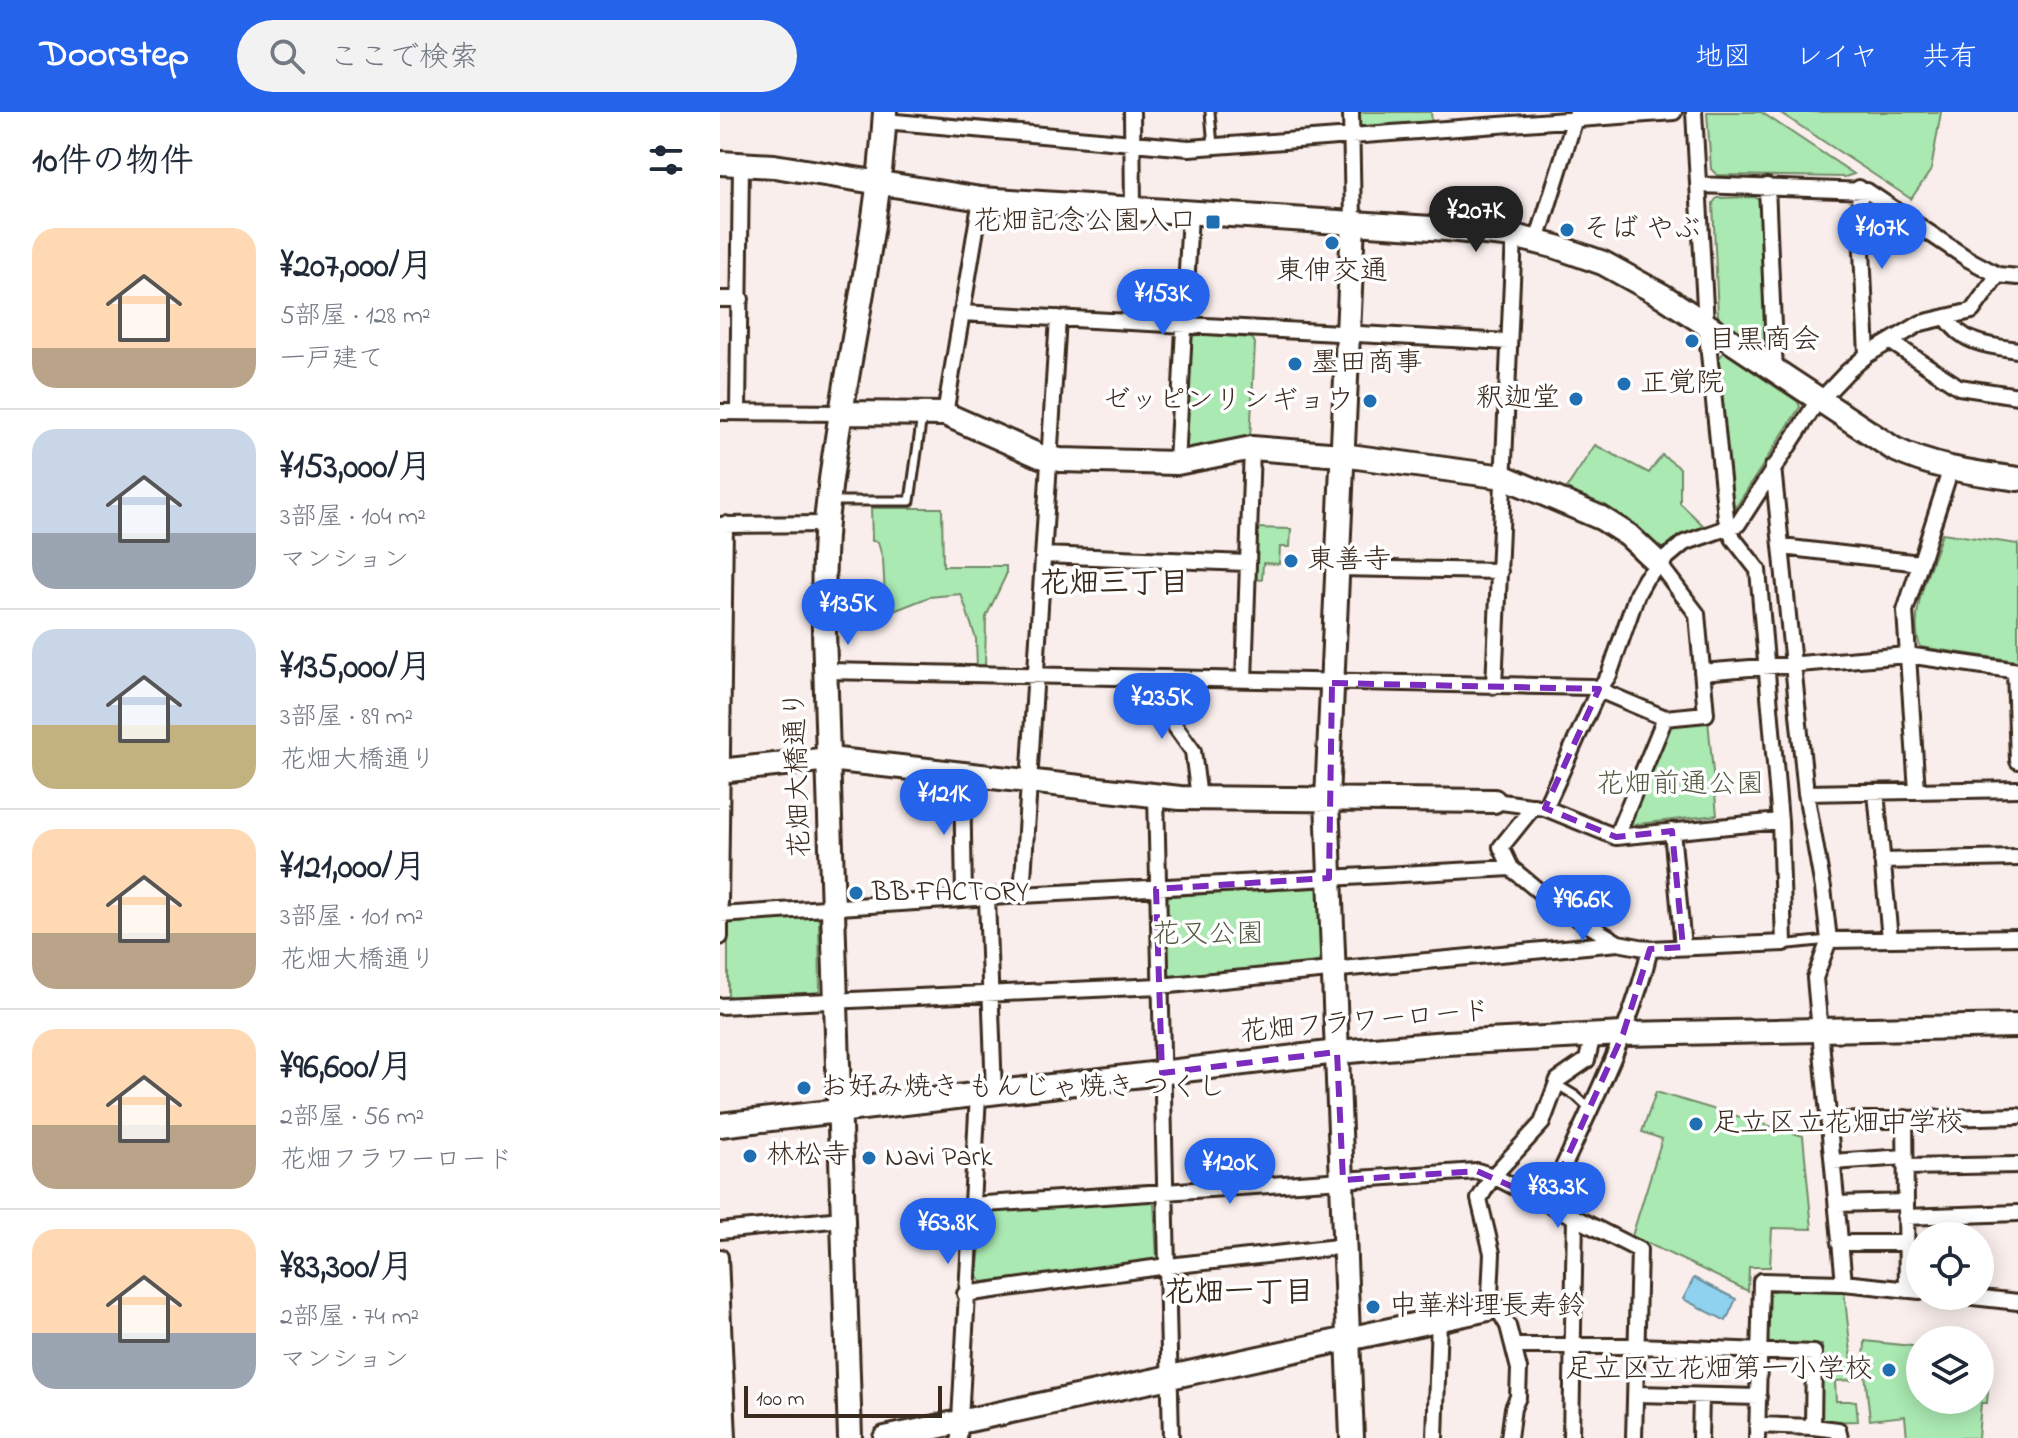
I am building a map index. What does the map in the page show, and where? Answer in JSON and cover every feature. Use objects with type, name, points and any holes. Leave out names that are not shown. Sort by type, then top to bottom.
[{"type":"street","points":[[1132,112],[1133,209]]},
{"type":"street","points":[[1351,112],[1353,223],[1327,799],[1352,1438]]},
{"type":"street","points":[[884,116],[1132,143],[1213,147],[1351,134],[1453,120],[1674,112]]},
{"type":"street","points":[[720,1006],[1159,986],[1618,943],[1650,949],[1784,943],[1780,821],[1758,570],[1733,538],[1729,527],[1706,324],[1694,112]]},
{"type":"street","points":[[1537,241],[1576,115]]},
{"type":"street","name":"花畑大橋通り","points":[[850,1438],[823,594],[826,524],[879,184],[884,116]]},
{"type":"street","points":[[738,412],[741,299],[730,163],[774,166],[981,199],[1353,223],[1514,236],[1537,241],[1603,263],[1652,290],[1818,401],[1910,457],[1951,468],[2018,479]]},
{"type":"street","points":[[1699,185],[1859,188],[1968,259],[1998,275],[2018,277]]},
{"type":"street","points":[[1767,186],[1775,372]]},
{"type":"street","points":[[1859,188],[1867,355]]},
{"type":"street","points":[[934,414],[961,313],[981,199]]},
{"type":"street","points":[[1177,463],[1190,213]]},
{"type":"street","points":[[1494,686],[1514,236]]},
{"type":"street","points":[[1618,943],[1553,903],[1511,868],[1501,847],[1539,807],[1609,675],[1637,594],[1659,564],[1684,543],[1738,524],[1818,401],[1867,355],[1921,323],[1972,311],[1998,275]]},
{"type":"street","points":[[720,299],[741,299]]},
{"type":"street","points":[[961,313],[1509,342]]},
{"type":"street","points":[[1946,317],[1953,329],[1977,344],[2018,350]]},
{"type":"street","points":[[1022,895],[1058,318]]},
{"type":"street","points":[[1891,342],[1959,387],[2018,396]]},
{"type":"street","points":[[720,412],[934,414],[1049,459],[1177,463],[1252,448],[1342,455],[1504,477],[1601,518],[1628,535],[1659,564],[1697,614],[1706,714],[1665,718],[1599,689],[827,671]]},
{"type":"street","points":[[1244,680],[1252,448]]},
{"type":"street","points":[[1773,467],[1806,793],[1829,940],[1815,978],[1844,1283]]},
{"type":"street","points":[[1917,791],[1905,611],[1951,468]]},
{"type":"street","points":[[720,937],[722,524],[826,524]]},
{"type":"street","points":[[1782,547],[1920,563]]},
{"type":"street","points":[[1043,555],[1247,563]]},
{"type":"street","points":[[1337,568],[1500,571]]},
{"type":"street","points":[[1702,672],[1907,655],[2016,671],[2018,761]]},
{"type":"street","points":[[1157,678],[1167,715],[1193,751],[1199,798]]},
{"type":"street","points":[[1616,837],[1665,718]]},
{"type":"street","points":[[721,771],[829,759],[1199,798],[1494,801],[1539,807],[1616,837],[1780,821]]},
{"type":"street","points":[[962,774],[964,898]]},
{"type":"street","points":[[1806,793],[2018,789]]},
{"type":"street","points":[[1876,792],[1890,939]]},
{"type":"street","points":[[1156,795],[1171,1438]]},
{"type":"street","points":[[1672,831],[1683,947]]},
{"type":"street","points":[[1882,861],[2018,858]]},
{"type":"street","points":[[720,915],[964,898],[1511,868]]},
{"type":"street","points":[[958,1430],[970,1205],[986,1094],[991,993],[987,898]]},
{"type":"street","points":[[1829,940],[2018,937]]},
{"type":"street","points":[[1547,1202],[1623,1034],[1650,949]]},
{"type":"street","name":"花畑フラワーロード","points":[[720,1125],[1337,1052],[1593,1035],[2018,1026]]},
{"type":"street","points":[[1509,1438],[1513,1408],[1518,1397],[1519,1369],[1508,1326],[1492,1308],[1492,1253],[1479,1199],[1493,1176],[1542,1123],[1558,1080],[1587,1060],[1593,1035]]},
{"type":"street","points":[[1829,1121],[2018,1116]]},
{"type":"street","points":[[1905,1118],[1906,1249]]},
{"type":"street","points":[[1833,1162],[2018,1165]]},
{"type":"street","points":[[970,1205],[1477,1171],[1493,1176],[1639,1250],[1634,1438]]},
{"type":"street","points":[[1837,1204],[1960,1215],[2018,1213]]},
{"type":"street","points":[[1960,1215],[1960,1222]]},
{"type":"street","points":[[1571,1438],[1575,1217]]},
{"type":"street","points":[[720,1231],[842,1219]]},
{"type":"street","points":[[1839,1243],[1905,1243]]},
{"type":"street","points":[[965,1294],[1166,1266],[1346,1246]]},
{"type":"street","points":[[720,1257],[728,1438]]},
{"type":"street","points":[[1840,1438],[1834,1427],[1758,1432],[1761,1281],[1844,1283],[1906,1289]]},
{"type":"street","points":[[1994,1299],[2018,1302]]},
{"type":"street","points":[[885,1438],[958,1430],[1169,1378],[1492,1308]]},
{"type":"street","points":[[1435,1438],[1439,1319]]},
{"type":"street","points":[[1514,1346],[1637,1346],[1814,1353],[1813,1427]]},
{"type":"street","points":[[1636,1394],[1759,1397]]},
{"type":"street","points":[[1700,1438],[1701,1396]]},
{"type":"lane","points":[[1210,112],[1213,147]]},
{"type":"lane","points":[[829,501],[910,501],[934,414]]},
{"type":"lane","points":[[1784,943],[1829,940]]},
{"type":"lane","points":[[1556,1084],[1589,1108]]},
{"type":"highlighted area","points":[[1332,683],[1599,689],[1545,808],[1616,837],[1672,831],[1683,947],[1650,949],[1623,1034],[1547,1202],[1477,1171],[1343,1180],[1337,1052],[1162,1073],[1156,889],[1329,878]]},
{"type":"green space","points":[[1356,112],[1431,112],[1432,123],[1361,129]]},
{"type":"green space","points":[[1707,112],[1761,112],[1854,174],[1845,177],[1717,175],[1711,169]]},
{"type":"green space","points":[[1779,112],[1941,112],[1931,170],[1911,199]]},
{"type":"green space","points":[[1755,197],[1760,201],[1767,342],[1762,345],[1720,321],[1718,316],[1713,203],[1717,198]]},
{"type":"green space","points":[[1197,334],[1252,338],[1255,343],[1250,439],[1190,452],[1186,448],[1191,338]]},
{"type":"green space","points":[[1724,352],[1798,402],[1800,407],[1736,507],[1732,504],[1719,358]]},
{"type":"green space","points":[[1595,445],[1649,473],[1662,455],[1680,468],[1680,503],[1706,528],[1683,536],[1664,551],[1659,551],[1564,492]]},
{"type":"green space","points":[[871,508],[942,508],[943,566],[1006,566],[1006,575],[986,617],[985,668],[977,668],[976,639],[961,594],[929,597],[886,614],[883,560],[878,542],[872,541]]},
{"type":"green space","points":[[1256,528],[1291,529],[1290,547],[1280,547],[1279,564],[1263,563],[1262,580],[1254,579]]},
{"type":"green space","points":[[1942,533],[2018,544],[2018,661],[1920,647],[1917,633],[1919,604]]},
{"type":"green space","name":"花畑前通公園","points":[[1708,720],[1717,815],[1629,825],[1668,726]]},
{"type":"green space","name":"花又公園","points":[[1321,890],[1324,959],[1321,962],[1171,979],[1167,976],[1164,899],[1169,896]]},
{"type":"green space","points":[[814,916],[819,920],[820,990],[816,995],[733,999],[728,995],[728,925],[732,921]]},
{"type":"green space","points":[[1656,1092],[1803,1136],[1812,1229],[1772,1228],[1770,1267],[1749,1267],[1748,1291],[1632,1236],[1662,1139],[1642,1132]]},
{"type":"green space","points":[[1154,1203],[1157,1259],[1153,1262],[982,1282],[977,1277],[983,1215],[988,1211]]},
{"type":"green space","points":[[1772,1288],[1844,1290],[1854,1380],[1835,1381],[1836,1401],[1856,1401],[1858,1421],[1824,1422],[1820,1416],[1822,1345],[1770,1344],[1766,1339],[1769,1292]]},
{"type":"green space","points":[[1865,1341],[1906,1345],[1906,1414],[1980,1414],[1978,1438],[1907,1438],[1905,1416],[1870,1420],[1864,1364]]},
{"type":"water","points":[[1694,1278],[1736,1299],[1726,1321],[1683,1299]]},
{"type":"place","name":"花畑記念公園入口","points":[[1213,222]]},
{"type":"place","name":"そば やぶ","points":[[1567,230]]},
{"type":"place","name":"東伸交通","points":[[1332,243]]},
{"type":"place","name":"目黒商会","points":[[1692,341]]},
{"type":"place","name":"墨田商事","points":[[1295,364]]},
{"type":"place","name":"正覚院","points":[[1624,384]]},
{"type":"place","name":"釈迦堂","points":[[1576,399]]},
{"type":"place","name":"ゼッピンリンギョウ","points":[[1370,401]]},
{"type":"place","name":"東善寺","points":[[1291,561]]},
{"type":"place","name":"BB FACTORY","points":[[856,893]]},
{"type":"place","name":"お好み焼き もんじゃ焼き つくし","points":[[804,1088]]},
{"type":"place","name":"足立区立花畑中学校","points":[[1696,1124]]},
{"type":"place","name":"林松寺","points":[[750,1156]]},
{"type":"place","name":"Navi Park","points":[[869,1158]]},
{"type":"place","name":"中華料理長寿鈴","points":[[1373,1307]]},
{"type":"place","name":"足立区立花畑第一小学校","points":[[1889,1370]]},
{"type":"district","name":"花畑三丁目","points":[[1114,585]]},
{"type":"district","name":"花畑一丁目","points":[[1239,1294]]}]
